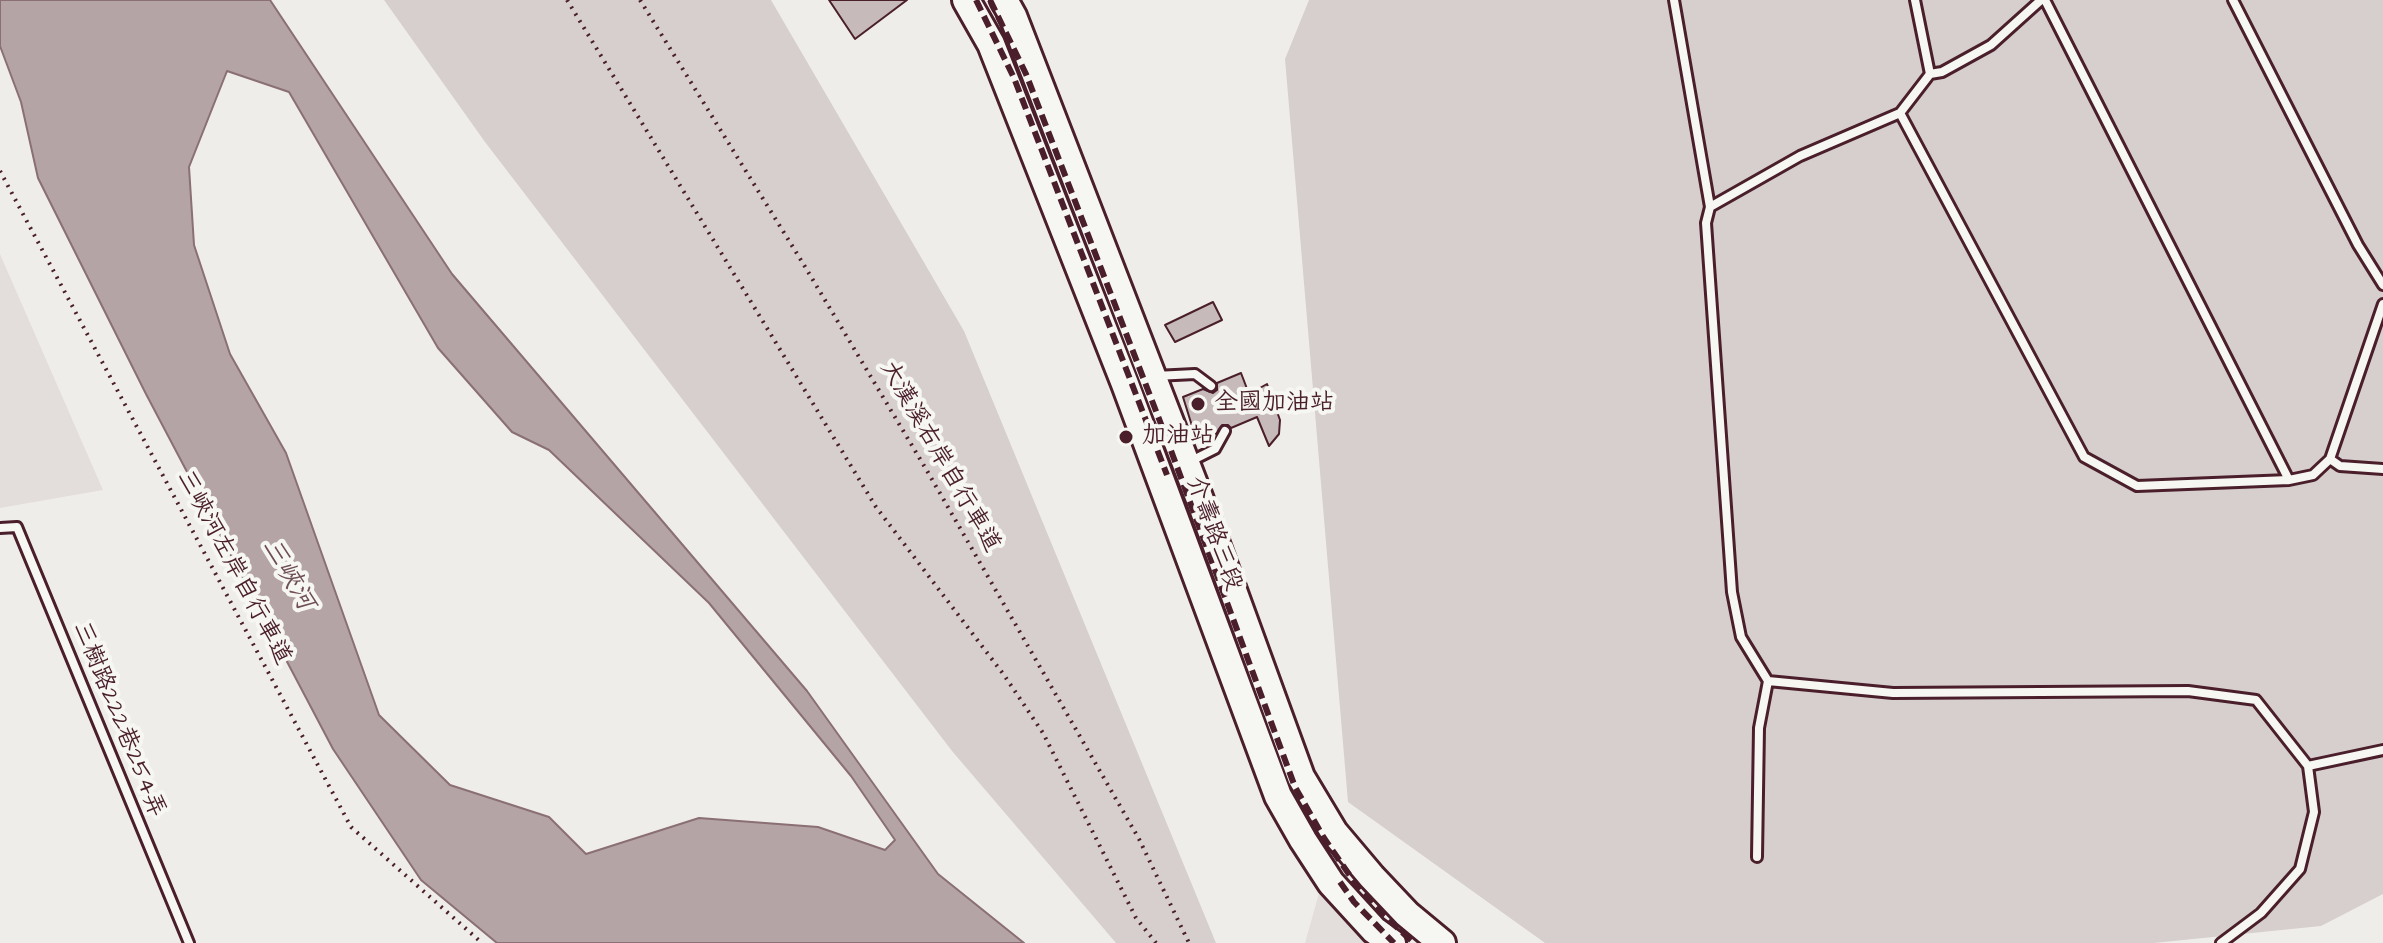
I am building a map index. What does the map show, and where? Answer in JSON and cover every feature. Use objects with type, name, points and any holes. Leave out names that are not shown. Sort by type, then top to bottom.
[{"type":"main road","name":"介壽路三段","points":[[966,0],[999,19],[1152,376],[1301,777],[1334,832],[1372,877],[1407,914],[1442,943]]},
{"type":"main road","name":"介壽路三段","points":[[999,19],[991,44],[1125,384],[1278,796],[1331,883],[1374,930],[1392,943]]},
{"type":"lane","points":[[1674,0],[1710,207],[1706,223],[1732,592],[1741,637],[1768,681],[1759,728],[1757,857]]},
{"type":"lane","points":[[1915,0],[1930,74]]},
{"type":"lane","points":[[1710,207],[1800,156],[1900,113],[1930,74],[1942,72],[1991,45],[2043,0],[2289,480]]},
{"type":"lane","points":[[2233,0],[2358,245],[2383,285]]},
{"type":"lane","points":[[1900,113],[2084,457],[2137,486],[2289,480],[2313,475],[2330,459],[2383,304]]},
{"type":"lane","points":[[1152,376],[1195,374],[1211,386]]},
{"type":"lane","points":[[1186,463],[1215,449],[1225,431]]},
{"type":"lane","points":[[2330,459],[2340,466],[2383,469]]},
{"type":"lane","name":"三樹路222巷254弄","points":[[0,528],[17,527],[189,943]]},
{"type":"lane","points":[[1768,681],[1893,693],[2188,691],[2256,700],[2308,766],[2314,812],[2300,869],[2261,913],[2221,943]]},
{"type":"lane","points":[[2308,766],[2383,750]]},
{"type":"path","points":[[567,0],[876,507],[1004,675],[1043,733],[1136,918],[1156,943]]},
{"type":"path","name":"大漢溪右岸自行車道","points":[[640,0],[926,469],[1139,839],[1189,943]]},
{"type":"path","name":"三峽河左岸自行車道","points":[[0,171],[351,827],[482,943]]},
{"type":"shaded area","points":[[384,0],[771,0],[964,331],[1216,943],[1116,943],[952,751],[485,142]]},
{"type":"shaded area","points":[[1309,0],[2383,0],[2383,894],[2321,926],[2154,943],[1545,943],[1348,802],[1285,59]]},
{"type":"shaded area","points":[[0,254],[103,490],[0,508]]},
{"type":"shaded area","points":[[1319,893],[1354,932],[1369,943],[1305,943]]},
{"type":"water","name":"三峽河","points":[[0,0],[270,0],[452,274],[807,691],[938,874],[1024,943],[497,943],[421,880],[333,749],[146,394],[38,178],[21,102],[0,46]],"holes":[[[227,71],[289,92],[438,348],[512,432],[549,450],[709,603],[851,776],[895,840],[885,850],[818,827],[699,818],[586,854],[549,817],[450,785],[379,715],[286,453],[230,354],[194,245],[189,167]]]},
{"type":"building","points":[[829,0],[907,0],[855,39]]},
{"type":"building","points":[[1213,302],[1222,320],[1175,342],[1165,325]]},
{"type":"building","points":[[1241,373],[1249,394],[1267,384],[1280,420],[1279,434],[1269,446],[1257,417],[1231,428],[1222,425],[1215,435],[1197,442],[1183,397],[1203,389],[1213,393],[1217,390],[1217,383]]},
{"type":"railway","points":[[976,0],[1014,78],[1167,475]]},
{"type":"railway","points":[[990,0],[1026,74],[1166,437],[1295,787],[1324,838],[1357,886],[1414,943]]},
{"type":"railway","points":[[1340,882],[1354,902],[1394,943]]},
{"type":"place","name":"全國加油站","points":[[1198,404]]},
{"type":"place","name":"加油站","points":[[1126,437]]}]
